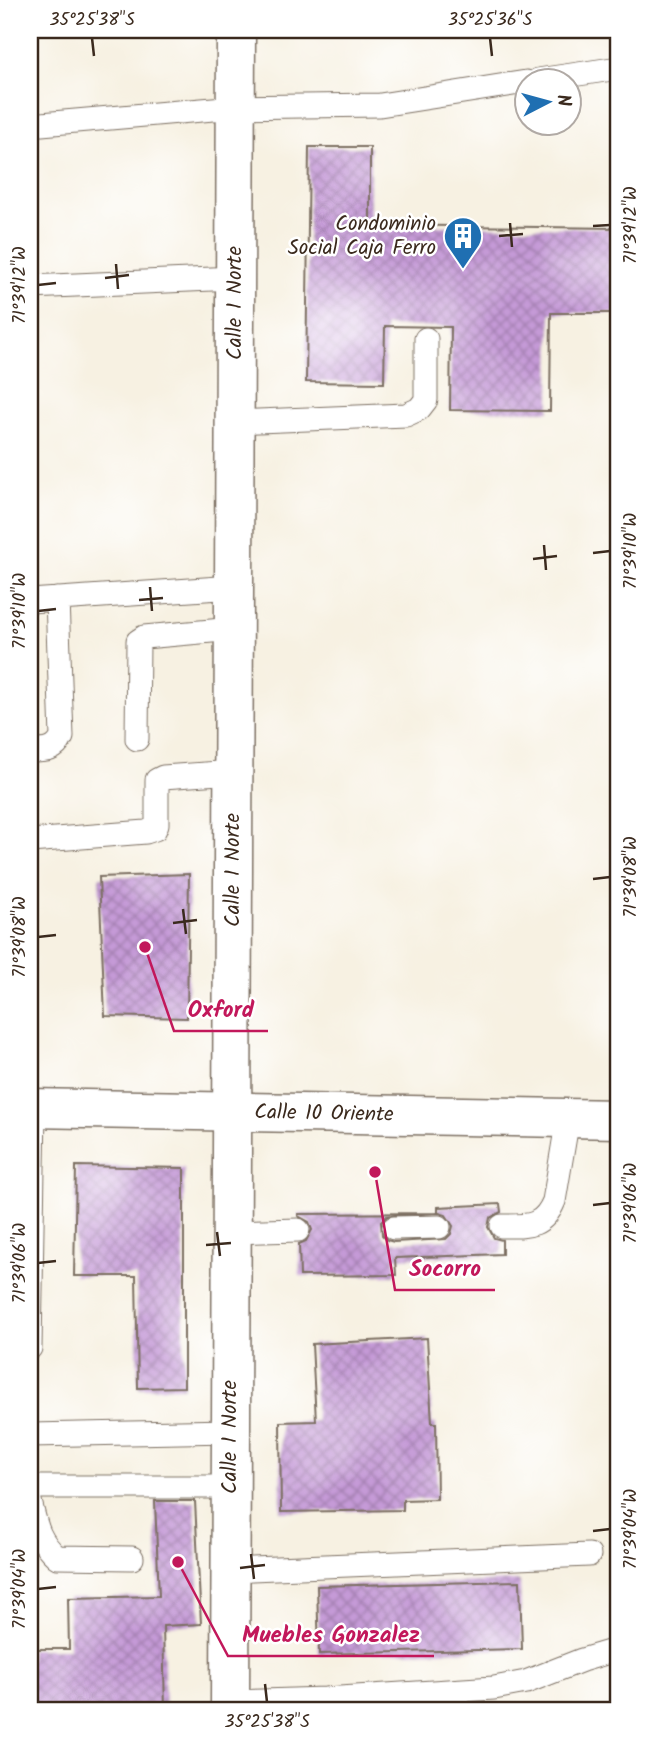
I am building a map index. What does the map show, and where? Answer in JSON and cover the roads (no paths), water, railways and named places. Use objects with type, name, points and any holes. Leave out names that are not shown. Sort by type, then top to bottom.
[{"type":"main road","name":"Calle 1 Norte","points":[[230,1706],[236,30]]},
{"type":"main road","name":"Calle 10 Oriente","points":[[32,1108],[619,1119]]},
{"type":"lane","points":[[582,73],[619,68]]},
{"type":"lane","points":[[30,125],[236,107],[380,105],[512,84]]},
{"type":"lane","points":[[30,287],[235,278]]},
{"type":"lane","points":[[235,422],[406,415],[419,409],[426,400],[426,339]]},
{"type":"lane","points":[[30,601],[234,587]]},
{"type":"lane","points":[[30,751],[49,751],[58,747],[62,737],[57,599]]},
{"type":"lane","points":[[137,739],[138,641],[144,637],[234,629]]},
{"type":"lane","points":[[30,841],[146,832],[155,829],[158,824],[157,780],[163,777],[233,772]]},
{"type":"lane","points":[[30,1348],[32,1108]]},
{"type":"lane","points":[[502,1226],[531,1226],[548,1214],[554,1201],[568,1118]]},
{"type":"lane","points":[[394,1228],[439,1227]]},
{"type":"lane","points":[[232,1232],[298,1230]]},
{"type":"lane","points":[[30,1435],[230,1431]]},
{"type":"lane","points":[[30,1487],[230,1488]]},
{"type":"lane","points":[[30,1501],[35,1525],[44,1546],[57,1557],[132,1558]]},
{"type":"lane","points":[[230,1570],[589,1555]]},
{"type":"lane","points":[[230,1706],[494,1688],[526,1682],[619,1649]]},
{"type":"place","name":"Condominio Social Caja Ferro","points":[[463,270]]},
{"type":"place","name":"Oxford","points":[[145,947]]},
{"type":"place","name":"Socorro","points":[[375,1172]]},
{"type":"place","name":"Muebles Gonzalez","points":[[178,1562]]}]
